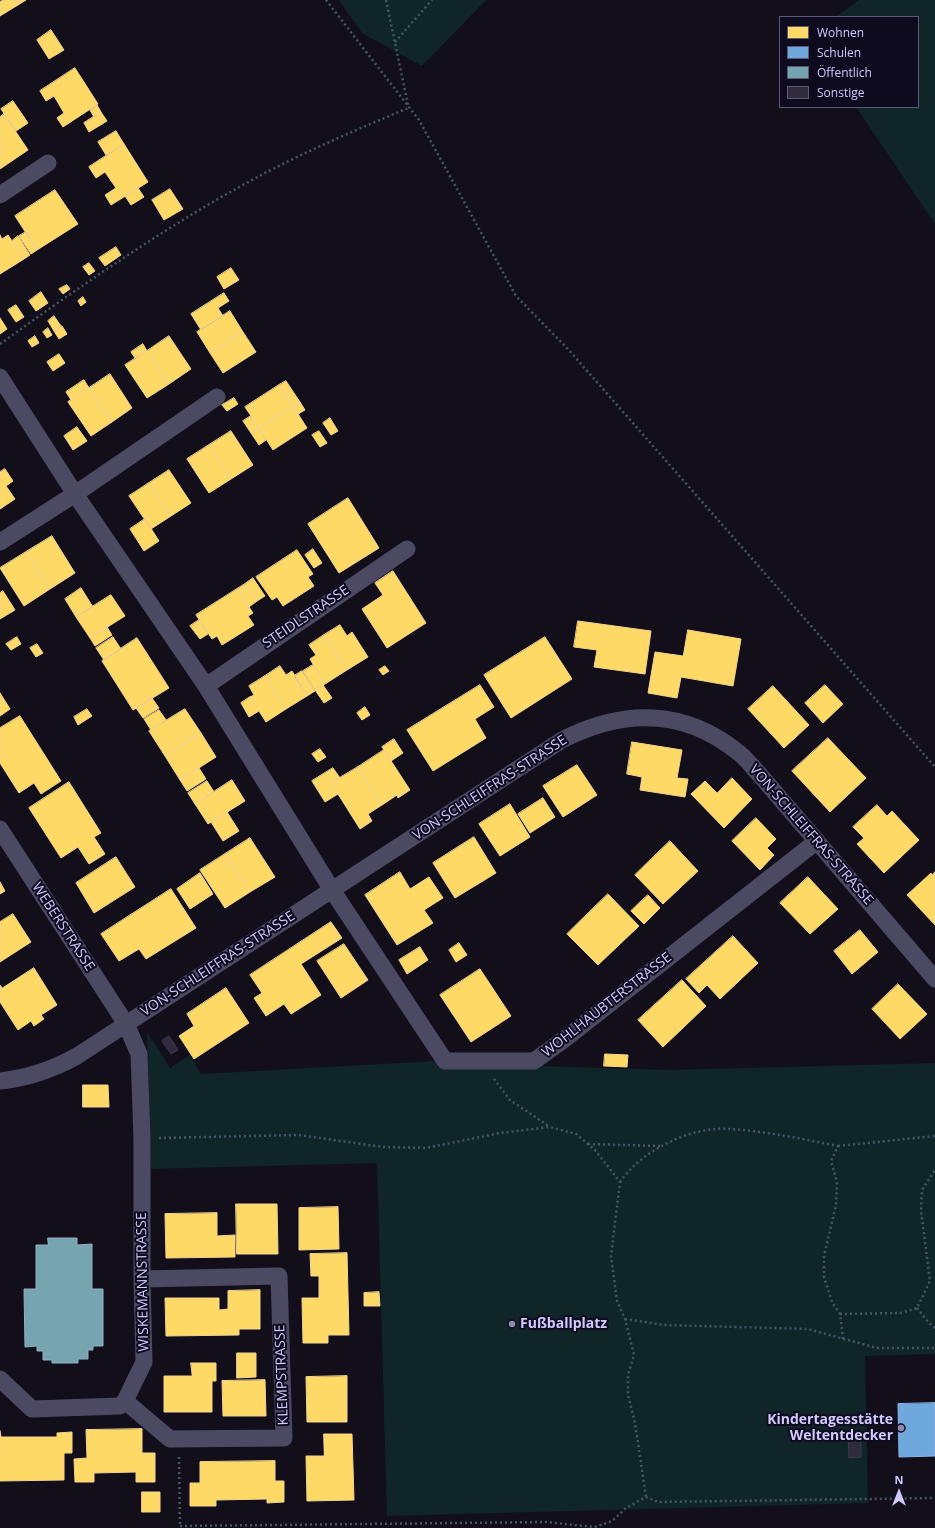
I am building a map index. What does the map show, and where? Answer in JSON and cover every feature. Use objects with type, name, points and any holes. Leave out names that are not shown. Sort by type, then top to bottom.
[{"type":"street","points":[[0,195],[48,163]]},
{"type":"street","points":[[0,377],[75,494],[206,686],[332,890]]},
{"type":"street","points":[[0,542],[75,494],[217,397]]},
{"type":"street","name":"STEIDLSTRASSE","points":[[206,686],[407,549]]},
{"type":"street","name":"VON-SCHLEIFFRAS-STRASSE","points":[[0,1081],[22,1078],[62,1065],[562,740],[585,729],[604,723],[637,717],[665,719],[692,726],[717,738],[740,754],[817,841],[935,979]]},
{"type":"street","name":"WEBERSTRASSE","points":[[0,829],[126,1024]]},
{"type":"street","name":"WOHLHAUBTERSTRASSE","points":[[332,890],[445,1061],[534,1061],[566,1038],[817,841]]},
{"type":"street","name":"WISKEMANNSTRASSE","points":[[125,1401],[144,1362],[140,1054],[126,1024]]},
{"type":"street","name":"KLEMPSTRASSE","points":[[125,1401],[170,1439],[284,1438],[279,1276],[142,1279]]},
{"type":"street","points":[[0,1379],[32,1409],[120,1406],[125,1401]]},
{"type":"path","points":[[326,0],[408,108],[419,120],[516,296],[567,348],[935,767]]},
{"type":"path","points":[[386,0],[408,108]]},
{"type":"path","points":[[395,42],[432,0]]},
{"type":"path","points":[[0,344],[52,307],[201,209],[268,171],[408,108]]},
{"type":"path","points":[[510,1100],[550,1127],[576,1134],[595,1150],[620,1182]]},
{"type":"path","points":[[142,1138],[299,1135],[383,1147],[426,1148],[500,1133],[550,1127]]},
{"type":"path","points":[[646,1497],[635,1423],[628,1395],[628,1375],[634,1355],[625,1319],[617,1301],[611,1256],[620,1182],[625,1174],[646,1155],[670,1141],[699,1132],[728,1128],[838,1146],[935,1136]]},
{"type":"path","points":[[588,1144],[662,1146]]},
{"type":"path","points":[[838,1146],[831,1161],[837,1182],[836,1205],[824,1256],[824,1277],[832,1302],[840,1314],[842,1339]]},
{"type":"path","points":[[840,1314],[901,1313],[917,1308],[930,1281],[921,1211],[922,1190],[935,1170]]},
{"type":"path","points":[[917,1308],[935,1328]]},
{"type":"path","points":[[625,1319],[664,1325],[808,1329],[877,1348],[935,1348]]},
{"type":"path","points":[[179,1439],[180,1527],[546,1522],[595,1527],[612,1521],[626,1508],[646,1497]]},
{"type":"path","points":[[646,1497],[658,1502],[935,1498]]},
{"type":"green space","points":[[339,0],[486,0],[422,66],[362,33]]},
{"type":"green space","points":[[859,0],[935,0],[935,224],[857,108],[919,108],[919,16],[837,16]]},
{"type":"green space","points":[[147,1032],[170,1068],[190,1055],[201,1074],[435,1061],[439,1068],[540,1066],[669,1070],[935,1063],[935,1354],[865,1356],[868,1503],[387,1516],[377,1163],[151,1169]]},
{"type":"building: Wohnen","points":[[3,0],[15,0],[18,5],[0,16],[0,2]]},
{"type":"building: Wohnen","points":[[15,0],[26,0],[18,5]]},
{"type":"building: Wohnen","points":[[51,30],[64,50],[49,59],[37,40]]},
{"type":"building: Wohnen","points":[[75,68],[98,104],[63,127],[57,118],[64,113],[54,96],[46,101],[40,91]]},
{"type":"building: Wohnen","points":[[13,101],[28,123],[16,131],[1,109]]},
{"type":"building: Wohnen","points":[[97,105],[101,112],[94,117],[90,110]]},
{"type":"building: Wohnen","points":[[101,112],[107,121],[89,132],[84,123]]},
{"type":"building: Wohnen","points":[[4,114],[28,150],[0,169],[0,117]]},
{"type":"building: Wohnen","points":[[116,131],[124,144],[106,155],[98,142]]},
{"type":"building: Wohnen","points":[[124,144],[148,182],[111,205],[105,195],[116,188],[105,172],[96,178],[89,167]]},
{"type":"building: Wohnen","points":[[138,188],[144,197],[131,205],[125,196]]},
{"type":"building: Wohnen","points":[[170,189],[183,209],[164,220],[152,200]]},
{"type":"building: Wohnen","points":[[55,190],[78,224],[37,250],[15,216]]},
{"type":"building: Wohnen","points":[[26,232],[37,250],[31,254],[19,236]]},
{"type":"building: Wohnen","points":[[0,235],[2,239],[8,235],[24,259],[0,274]]},
{"type":"building: Wohnen","points":[[18,236],[30,255],[24,259],[12,241]]},
{"type":"building: Wohnen","points":[[116,247],[121,255],[105,266],[99,258]]},
{"type":"building: Wohnen","points":[[89,263],[95,271],[89,275],[83,267]]},
{"type":"building: Wohnen","points":[[231,268],[239,280],[224,289],[217,277]]},
{"type":"building: Wohnen","points":[[67,285],[70,289],[63,294],[59,289]]},
{"type":"building: Wohnen","points":[[41,292],[48,303],[36,311],[29,301]]},
{"type":"building: Wohnen","points":[[224,293],[229,301],[218,308],[223,316],[201,330],[191,314]]},
{"type":"building: Wohnen","points":[[83,297],[86,302],[81,306],[78,301]]},
{"type":"building: Wohnen","points":[[16,305],[24,317],[16,322],[8,310]]},
{"type":"building: Wohnen","points":[[230,311],[243,332],[210,353],[197,332]]},
{"type":"building: Wohnen","points":[[54,316],[61,326],[54,331],[48,321]]},
{"type":"building: Wohnen","points":[[0,318],[7,329],[0,334]]},
{"type":"building: Wohnen","points":[[62,326],[67,334],[59,339],[54,331]]},
{"type":"building: Wohnen","points":[[48,328],[52,335],[47,338],[43,332]]},
{"type":"building: Wohnen","points":[[243,332],[256,352],[223,373],[210,353]]},
{"type":"building: Wohnen","points":[[35,336],[39,343],[32,347],[28,341]]},
{"type":"building: Wohnen","points":[[169,336],[191,369],[169,384],[147,351]]},
{"type":"building: Wohnen","points":[[143,344],[147,351],[135,358],[131,352]]},
{"type":"building: Wohnen","points":[[147,351],[169,384],[147,398],[125,365]]},
{"type":"building: Wohnen","points":[[59,354],[65,363],[53,371],[47,362]]},
{"type":"building: Wohnen","points":[[110,374],[132,408],[112,422],[89,388]]},
{"type":"building: Wohnen","points":[[84,380],[89,388],[71,400],[66,392]]},
{"type":"building: Wohnen","points":[[286,381],[300,402],[293,406],[279,385]]},
{"type":"building: Wohnen","points":[[279,385],[293,406],[259,428],[245,407]]},
{"type":"building: Wohnen","points":[[89,388],[112,422],[91,436],[68,402]]},
{"type":"building: Wohnen","points":[[234,398],[238,404],[227,411],[222,405]]},
{"type":"building: Wohnen","points":[[300,402],[305,410],[298,414],[293,406]]},
{"type":"building: Wohnen","points":[[293,406],[307,428],[273,450],[259,428]]},
{"type":"building: Wohnen","points":[[251,416],[259,428],[251,433],[243,421]]},
{"type":"building: Wohnen","points":[[330,418],[338,431],[331,435],[323,423]]},
{"type":"building: Wohnen","points":[[77,427],[87,441],[73,450],[64,436]]},
{"type":"building: Wohnen","points":[[259,428],[266,440],[259,445],[251,433]]},
{"type":"building: Wohnen","points":[[231,431],[253,465],[231,479],[209,445]]},
{"type":"building: Wohnen","points":[[319,431],[327,443],[320,447],[312,435]]},
{"type":"building: Wohnen","points":[[209,445],[231,479],[209,493],[187,459]]},
{"type":"building: Wohnen","points":[[5,469],[13,481],[6,486],[15,499],[0,509],[0,472]]},
{"type":"building: Wohnen","points":[[169,470],[191,503],[171,516],[149,483]]},
{"type":"building: Wohnen","points":[[149,483],[171,516],[151,529],[129,496]]},
{"type":"building: Wohnen","points":[[348,498],[379,548],[339,573],[308,524]]},
{"type":"building: Wohnen","points":[[145,519],[159,541],[144,551],[130,529]]},
{"type":"building: Wohnen","points":[[52,536],[75,573],[50,589],[26,552]]},
{"type":"building: Wohnen","points":[[313,549],[322,563],[314,568],[305,555]]},
{"type":"building: Wohnen","points":[[297,550],[313,574],[308,577],[314,586],[283,606],[277,597],[272,600],[256,577]]},
{"type":"building: Wohnen","points":[[26,552],[50,589],[24,606],[0,568]]},
{"type":"building: Wohnen","points":[[393,571],[426,623],[387,648],[362,609],[383,595],[375,583]]},
{"type":"building: Wohnen","points":[[253,578],[265,596],[257,601],[245,584]]},
{"type":"building: Wohnen","points":[[245,584],[257,601],[249,607],[237,589]]},
{"type":"building: Wohnen","points":[[81,588],[93,607],[76,617],[65,599]]},
{"type":"building: Wohnen","points":[[237,589],[253,613],[248,616],[254,625],[222,645],[217,636],[212,639],[196,615]]},
{"type":"building: Wohnen","points":[[3,591],[15,610],[0,619],[0,593]]},
{"type":"building: Wohnen","points":[[111,595],[125,616],[90,638],[76,617]]},
{"type":"building: Wohnen","points":[[199,620],[208,634],[200,639],[190,626]]},
{"type":"building: Wohnen","points":[[578,621],[651,631],[645,674],[594,667],[597,650],[574,647]]},
{"type":"building: Wohnen","points":[[340,625],[347,636],[352,632],[368,657],[347,670],[324,635]]},
{"type":"building: Wohnen","points":[[107,627],[112,635],[95,646],[90,638]]},
{"type":"building: Wohnen","points":[[688,630],[741,639],[733,686],[681,677],[677,698],[648,693],[655,652],[683,656]]},
{"type":"building: Wohnen","points":[[324,635],[347,670],[325,684],[310,659],[316,655],[309,645]]},
{"type":"building: Wohnen","points":[[17,637],[21,644],[11,650],[6,644]]},
{"type":"building: Wohnen","points":[[113,637],[121,649],[104,660],[96,648]]},
{"type":"building: Wohnen","points":[[545,637],[572,679],[511,718],[484,675]]},
{"type":"building: Wohnen","points":[[137,638],[169,688],[133,710],[102,661]]},
{"type":"building: Wohnen","points":[[37,644],[43,653],[36,657],[30,648]]},
{"type":"building: Wohnen","points":[[313,665],[325,684],[315,690],[303,671]]},
{"type":"building: Wohnen","points":[[280,666],[286,675],[292,671],[307,696],[286,709],[265,676]]},
{"type":"building: Wohnen","points":[[385,666],[389,671],[383,675],[379,670]]},
{"type":"building: Wohnen","points":[[302,671],[315,691],[307,696],[294,676]]},
{"type":"building: Wohnen","points":[[265,676],[286,709],[266,722],[250,697],[254,695],[249,686]]},
{"type":"building: Wohnen","points":[[323,685],[332,698],[324,703],[315,690]]},
{"type":"building: Wohnen","points":[[480,685],[494,707],[475,719],[486,738],[433,771],[407,730]]},
{"type":"building: Wohnen","points":[[825,685],[843,704],[823,723],[805,703]]},
{"type":"building: Wohnen","points":[[773,686],[809,725],[784,748],[748,709]]},
{"type":"building: Wohnen","points":[[0,693],[10,709],[0,716]]},
{"type":"building: Wohnen","points":[[250,697],[259,711],[249,717],[241,703]]},
{"type":"building: Wohnen","points":[[152,698],[159,708],[143,718],[136,708]]},
{"type":"building: Wohnen","points":[[365,707],[370,715],[362,720],[357,713]]},
{"type":"building: Wohnen","points":[[87,709],[92,716],[78,725],[74,717]]},
{"type":"building: Wohnen","points":[[185,709],[201,733],[165,756],[149,731]]},
{"type":"building: Wohnen","points":[[159,710],[166,720],[151,730],[144,719]]},
{"type":"building: Wohnen","points":[[20,716],[61,781],[41,794],[34,783],[19,793],[0,763],[0,728]]},
{"type":"building: Wohnen","points":[[201,733],[216,757],[180,780],[165,756]]},
{"type":"building: Wohnen","points":[[828,738],[866,778],[830,812],[792,771]]},
{"type":"building: Wohnen","points":[[394,739],[403,753],[391,761],[382,747]]},
{"type":"building: Wohnen","points":[[632,742],[682,750],[677,778],[688,779],[685,797],[640,790],[642,777],[627,774]]},
{"type":"building: Wohnen","points":[[320,749],[326,757],[318,762],[312,754]]},
{"type":"building: Wohnen","points":[[384,750],[410,790],[398,798],[397,795],[382,805],[358,767]]},
{"type":"building: Wohnen","points":[[577,765],[597,795],[563,817],[543,786]]},
{"type":"building: Wohnen","points":[[358,767],[382,805],[368,814],[372,821],[360,829],[331,783]]},
{"type":"building: Wohnen","points":[[199,768],[206,779],[187,791],[180,780]]},
{"type":"building: Wohnen","points":[[333,768],[340,778],[331,783],[338,794],[325,802],[312,781]]},
{"type":"building: Wohnen","points":[[732,778],[752,799],[724,828],[691,794],[705,781],[717,793]]},
{"type":"building: Wohnen","points":[[232,780],[245,801],[208,824],[195,804]]},
{"type":"building: Wohnen","points":[[207,781],[214,792],[195,804],[188,793]]},
{"type":"building: Wohnen","points":[[69,782],[101,833],[94,837],[105,854],[89,864],[78,847],[61,858],[29,808]]},
{"type":"building: Wohnen","points":[[543,798],[555,817],[530,833],[518,814]]},
{"type":"building: Wohnen","points":[[510,804],[530,837],[500,856],[479,824]]},
{"type":"building: Wohnen","points":[[877,805],[887,816],[892,811],[919,840],[884,873],[857,844],[864,838],[853,827]]},
{"type":"building: Wohnen","points":[[227,812],[239,831],[223,841],[211,822]]},
{"type":"building: Wohnen","points":[[756,818],[776,839],[767,848],[774,855],[760,870],[732,841]]},
{"type":"building: Wohnen","points":[[474,837],[496,873],[455,898],[433,863]]},
{"type":"building: Wohnen","points":[[250,838],[275,877],[250,892],[225,854]]},
{"type":"building: Wohnen","points":[[670,841],[698,871],[663,904],[635,875]]},
{"type":"building: Wohnen","points":[[225,854],[250,892],[225,908],[200,870]]},
{"type":"building: Wohnen","points":[[116,857],[135,887],[94,913],[76,883]]},
{"type":"building: Wohnen","points":[[400,872],[410,889],[429,877],[443,898],[424,910],[433,923],[397,945],[365,895]]},
{"type":"building: Wohnen","points":[[935,872],[935,925],[907,895],[931,873],[932,875]]},
{"type":"building: Wohnen","points":[[200,873],[213,894],[190,909],[177,889]]},
{"type":"building: Wohnen","points":[[808,877],[838,909],[810,934],[780,903]]},
{"type":"building: Wohnen","points":[[0,882],[5,891],[0,894]]},
{"type":"building: Wohnen","points":[[171,889],[196,928],[146,959],[139,949],[119,961],[101,934]]},
{"type":"building: Wohnen","points":[[608,894],[639,926],[598,965],[567,934]]},
{"type":"building: Wohnen","points":[[648,895],[660,908],[644,924],[631,911]]},
{"type":"building: Wohnen","points":[[13,914],[31,942],[0,962],[0,922]]},
{"type":"building: Wohnen","points":[[331,922],[342,938],[301,964],[321,995],[291,1014],[284,1004],[266,1016],[254,998],[262,993],[250,975]]},
{"type":"building: Wohnen","points":[[860,930],[878,952],[852,974],[834,951]]},
{"type":"building: Wohnen","points":[[733,936],[758,963],[720,999],[707,985],[699,993],[686,979]]},
{"type":"building: Wohnen","points":[[459,943],[467,955],[456,962],[449,950]]},
{"type":"building: Wohnen","points":[[344,944],[368,980],[341,998],[317,961]]},
{"type":"building: Wohnen","points":[[420,947],[428,960],[407,974],[399,960]]},
{"type":"building: Wohnen","points":[[34,968],[57,1005],[41,1015],[44,1019],[34,1026],[31,1021],[18,1030],[0,1002],[0,985],[2,988]]},
{"type":"building: Wohnen","points":[[480,969],[511,1016],[471,1042],[440,995]]},
{"type":"building: Wohnen","points":[[682,980],[706,1006],[663,1047],[638,1020]]},
{"type":"building: Wohnen","points":[[898,984],[927,1014],[900,1039],[872,1009]]},
{"type":"building: Wohnen","points":[[226,988],[249,1023],[194,1059],[179,1036],[194,1026],[187,1014]]},
{"type":"building: Wohnen","points":[[605,1054],[628,1055],[627,1067],[604,1066]]},
{"type":"building: Wohnen","points":[[83,1085],[108,1085],[109,1107],[83,1107]]},
{"type":"building: Wohnen","points":[[236,1204],[277,1204],[278,1254],[237,1254]]},
{"type":"building: Wohnen","points":[[338,1207],[339,1249],[299,1250],[299,1208]]},
{"type":"building: Wohnen","points":[[217,1213],[217,1236],[235,1235],[235,1257],[166,1258],[165,1214]]},
{"type":"building: Wohnen","points":[[347,1253],[349,1335],[328,1335],[328,1343],[303,1343],[302,1298],[319,1298],[319,1276],[311,1276],[310,1254]]},
{"type":"building: Wohnen","points":[[260,1290],[260,1329],[239,1329],[239,1335],[166,1336],[165,1298],[219,1298],[219,1310],[228,1309],[228,1291]]},
{"type":"building: Wohnen","points":[[379,1292],[380,1306],[364,1306],[364,1293]]},
{"type":"building: Wohnen","points":[[237,1353],[256,1353],[256,1377],[237,1378]]},
{"type":"building: Wohnen","points":[[191,1363],[216,1363],[216,1381],[212,1381],[212,1412],[164,1412],[164,1376],[192,1376]]},
{"type":"building: Wohnen","points":[[347,1376],[347,1422],[307,1422],[306,1377]]},
{"type":"building: Wohnen","points":[[265,1380],[266,1416],[223,1416],[222,1381]]},
{"type":"building: Wohnen","points":[[142,1429],[142,1453],[155,1453],[155,1482],[136,1482],[136,1472],[94,1473],[94,1482],[75,1482],[74,1459],[87,1458],[86,1430]]},
{"type":"building: Wohnen","points":[[0,1431],[1,1437],[57,1437],[57,1433],[72,1432],[72,1453],[64,1453],[64,1480],[0,1481]]},
{"type":"building: Wohnen","points":[[324,1434],[352,1434],[354,1500],[307,1501],[306,1456],[324,1456]]},
{"type":"building: Wohnen","points":[[275,1461],[275,1481],[284,1481],[284,1502],[267,1503],[267,1499],[216,1500],[216,1506],[190,1506],[190,1483],[200,1483],[200,1462]]},
{"type":"building: Wohnen","points":[[142,1492],[160,1492],[160,1512],[142,1512]]},
{"type":"building: Schulen","points":[[935,1403],[935,1456],[899,1457],[898,1404]]},
{"type":"building: Öffentlich","points":[[48,1238],[77,1238],[77,1245],[92,1244],[92,1289],[103,1289],[103,1346],[93,1346],[93,1350],[88,1350],[88,1359],[78,1359],[78,1363],[52,1363],[52,1360],[43,1360],[43,1351],[37,1351],[37,1346],[25,1347],[24,1289],[36,1289],[36,1245],[48,1245]]},
{"type":"building: Sonstige","points":[[169,1036],[178,1050],[171,1054],[162,1041]]},
{"type":"building: Sonstige","points":[[861,1433],[861,1457],[849,1458],[848,1434]]},
{"type":"place","name":"Fußballplatz","points":[[512,1324]]},
{"type":"place","name":"Kindertagesstätte Weltentdecker","points":[[901,1428]]}]
